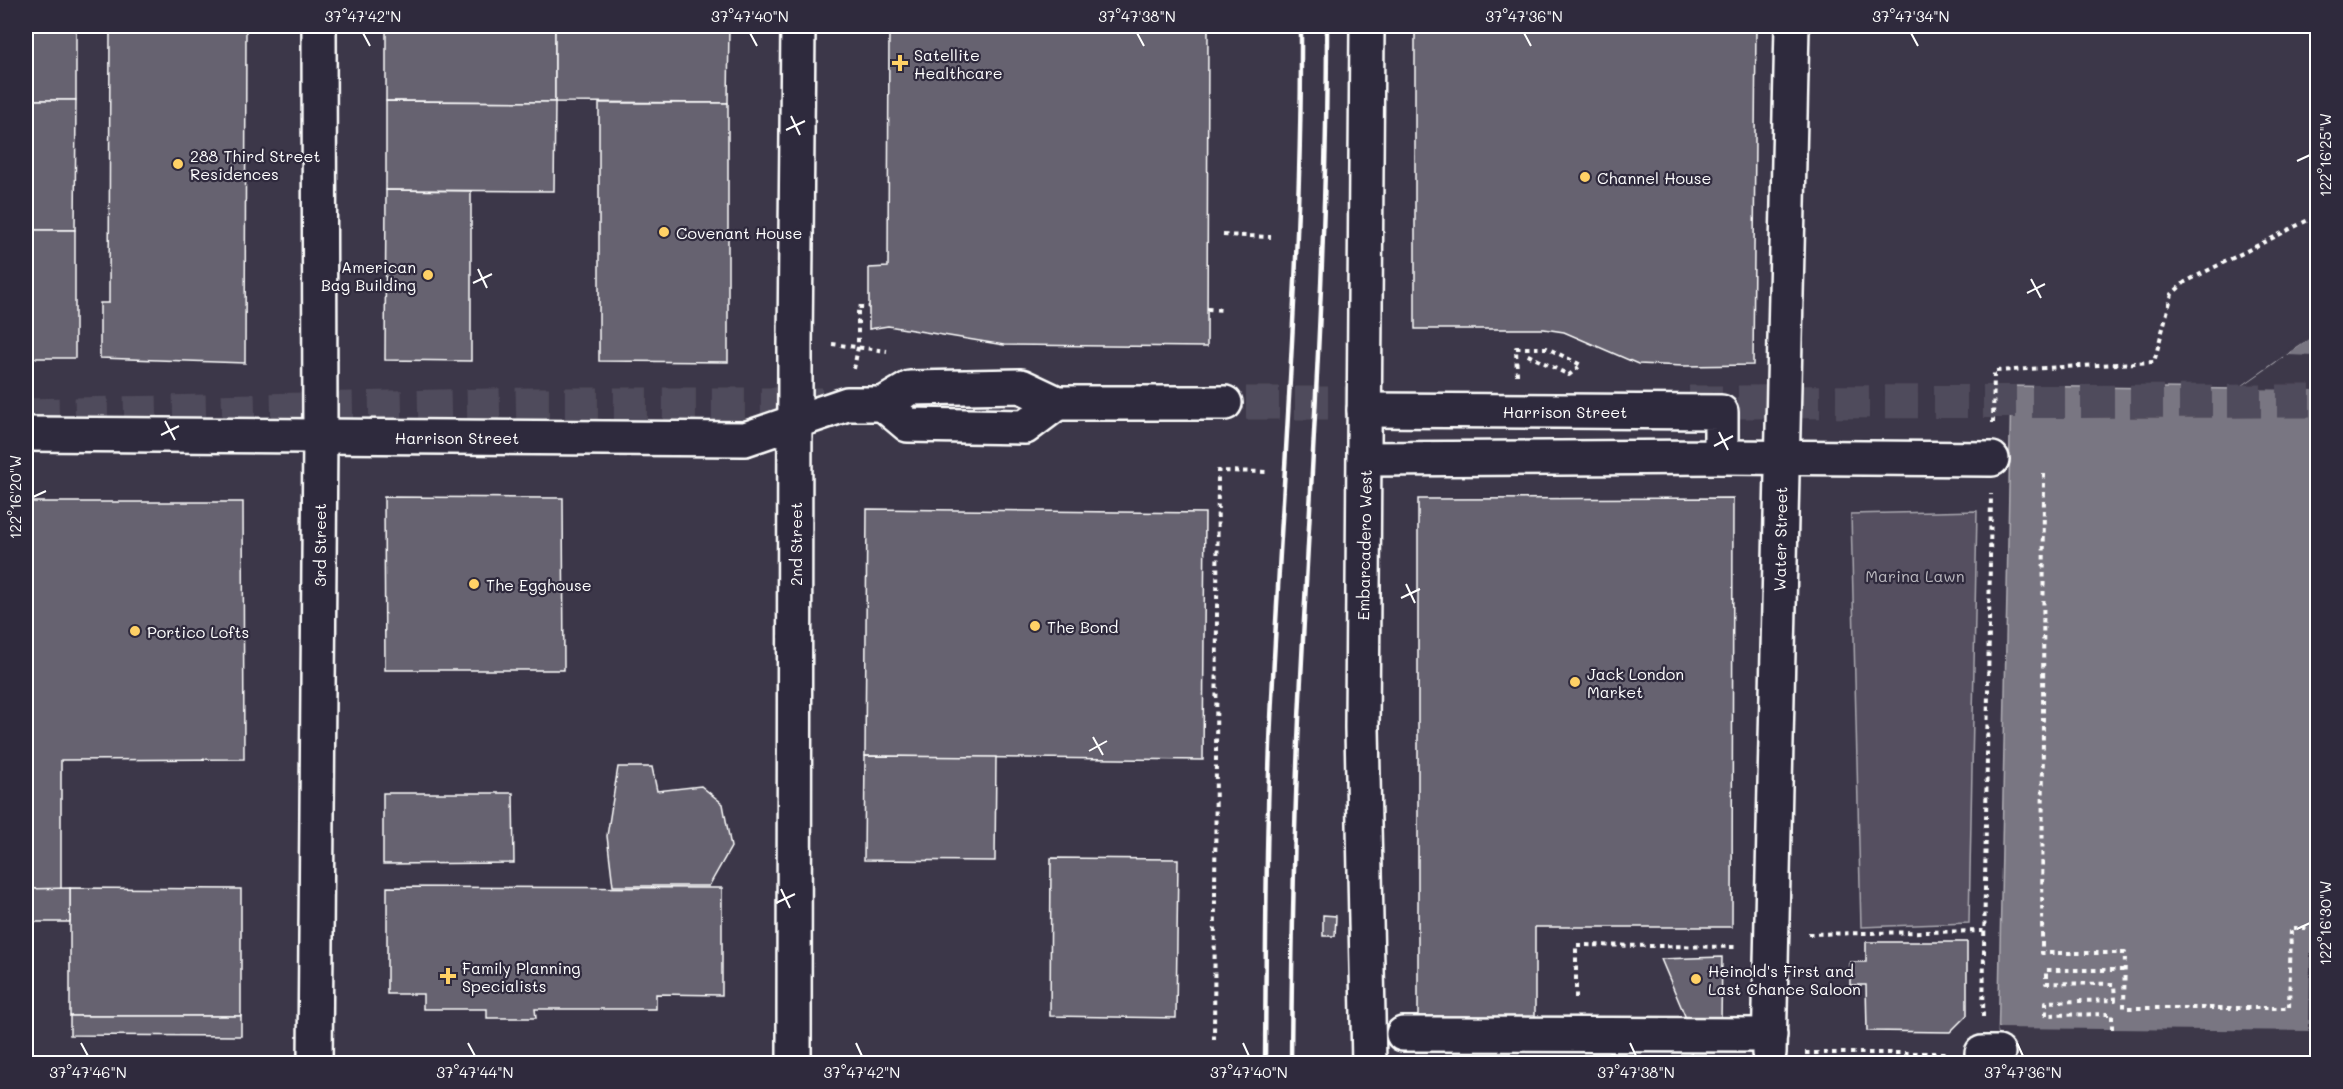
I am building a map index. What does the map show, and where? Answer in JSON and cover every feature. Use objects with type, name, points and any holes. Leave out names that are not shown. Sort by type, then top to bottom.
[{"type":"street","name":"3rd Street","points":[[315,1064],[320,436],[319,26]]},
{"type":"street","name":"2nd Street","points":[[794,1064],[798,26]]},
{"type":"street","name":"Embarcadero West","points":[[1367,26],[1362,728],[1370,1064]]},
{"type":"street","name":"Water Street","points":[[1769,1044],[1792,26]]},
{"type":"street","name":"Harrison Street","points":[[26,434],[745,439],[847,404],[883,404],[910,388],[1022,386],[1057,403],[1225,403]]},
{"type":"street","name":"Harrison Street","points":[[1364,410],[1720,412],[1721,457]]},
{"type":"street","points":[[1365,459],[1782,457],[1992,459]]},
{"type":"street","points":[[1402,1034],[1461,1049],[1576,1035],[1769,1044]]},
{"type":"path","points":[[1769,1044],[1990,1053],[1984,931],[1994,371],[2154,362],[2172,294],[2185,282],[2318,215]]},
{"type":"path","points":[[1223,235],[1271,237]]},
{"type":"path","points":[[847,404],[858,347],[858,307],[869,307]]},
{"type":"path","points":[[1207,309],[1223,310]]},
{"type":"path","points":[[830,344],[888,351]]},
{"type":"path","points":[[1518,411],[1516,348],[1546,348],[1581,365],[1569,375],[1526,354]]},
{"type":"path","points":[[1214,1040],[1218,471],[1268,472]]},
{"type":"path","points":[[2044,474],[2042,953],[2125,953],[2124,1008],[2289,1008],[2291,928],[2318,928]]},
{"type":"path","points":[[1576,1035],[1576,945],[1771,941],[1858,934],[1984,931]]},
{"type":"path","points":[[2112,1029],[2112,1014],[2046,1015],[2046,1002],[2115,1000],[2115,984],[2046,983],[2046,970],[2125,970]]},
{"type":"green space","name":"Marina Lawn","points":[[1977,511],[1969,923],[1861,927],[1851,514]]},
{"type":"shaded area","points":[[2317,331],[2317,1063],[1998,1053],[2011,386],[2238,389],[2312,337]]},
{"type":"pier","points":[[2318,328],[2313,337],[2286,355],[2317,356],[2317,390],[2238,389],[2284,357],[2280,356]]},
{"type":"pier","points":[[2310,953],[2317,953],[2317,1064],[1998,1063],[1998,1028],[2309,1031]]},
{"type":"building","points":[[26,26],[76,26],[76,100],[26,100]]},
{"type":"building","name":"288 Third Street Residences","points":[[110,26],[246,26],[245,363],[100,358],[100,303],[109,303]]},
{"type":"building","points":[[386,26],[555,26],[555,102],[386,101]]},
{"type":"building","points":[[555,26],[729,26],[728,103],[555,102]]},
{"type":"building","points":[[889,26],[1208,26],[1207,347],[1004,345],[888,326],[869,329],[869,268],[888,267]]},
{"type":"building","name":"Channel House","points":[[1415,26],[1756,26],[1753,365],[1638,364],[1564,332],[1544,329],[1415,329]]},
{"type":"building","points":[[26,100],[76,100],[75,230],[26,230]]},
{"type":"building","points":[[386,101],[555,102],[554,191],[386,190]]},
{"type":"building","name":"Covenant House","points":[[599,103],[728,103],[728,362],[599,361]]},
{"type":"building","name":"American Bag Building","points":[[386,190],[471,191],[471,361],[385,360]]},
{"type":"building","points":[[26,230],[75,230],[75,358],[26,358]]},
{"type":"building","name":"The Egghouse","points":[[384,497],[563,498],[564,670],[385,670]]},
{"type":"building","name":"Jack London Market","points":[[1733,498],[1732,927],[1535,927],[1535,1031],[1418,1030],[1418,499]]},
{"type":"building","name":"Portico Lofts","points":[[26,502],[243,502],[244,759],[61,760],[61,889],[26,889]]},
{"type":"building","name":"The Bond","points":[[867,509],[1205,513],[1203,760],[865,756]]},
{"type":"building","points":[[865,756],[996,757],[995,861],[864,860]]},
{"type":"building","points":[[618,767],[652,767],[657,791],[701,786],[723,804],[731,847],[709,886],[613,886],[607,836]]},
{"type":"building","points":[[383,793],[513,793],[514,863],[383,864]]},
{"type":"building","points":[[1051,858],[1178,859],[1176,1018],[1050,1016]]},
{"type":"building","points":[[387,887],[722,888],[722,995],[656,994],[656,1009],[535,1009],[536,1018],[487,1018],[487,1009],[423,1009],[423,994],[387,994]]},
{"type":"building","points":[[70,888],[241,889],[241,1016],[70,1016]]},
{"type":"building","points":[[70,888],[70,922],[26,922],[26,889]]},
{"type":"building","points":[[1323,915],[1336,916],[1335,936],[1323,936]]},
{"type":"building","points":[[1866,942],[1967,942],[1967,1015],[1950,1032],[1867,1031],[1866,985],[1850,985],[1850,962],[1866,962]]},
{"type":"building","name":"Heinold's First and Last Chance Saloon","points":[[1722,957],[1721,1021],[1688,1023],[1661,959]]},
{"type":"building","points":[[2316,977],[2318,977],[2318,1013],[2316,1013]]},
{"type":"building","points":[[70,1016],[241,1016],[241,1036],[70,1035]]},
{"type":"tunnel","points":[[1689,402],[2318,401]]},
{"type":"tunnel","points":[[918,404],[1065,403]]},
{"type":"tunnel","points":[[1197,403],[1392,403]]},
{"type":"tunnel","points":[[26,415],[532,404],[822,404]]},
{"type":"railway","points":[[1265,1064],[1270,744],[1295,278],[1301,26]]},
{"type":"railway","points":[[1291,1064],[1296,789],[1321,278],[1327,26]]},
{"type":"place","name":"Satellite Healthcare","points":[[900,63]]},
{"type":"place","name":"288 Third Street Residences","points":[[178,164]]},
{"type":"place","name":"Channel House","points":[[1585,177]]},
{"type":"place","name":"Covenant House","points":[[664,232]]},
{"type":"place","name":"American Bag Building","points":[[428,275]]},
{"type":"place","name":"The Egghouse","points":[[474,584]]},
{"type":"place","name":"The Bond","points":[[1035,626]]},
{"type":"place","name":"Portico Lofts","points":[[135,631]]},
{"type":"place","name":"Jack London Market","points":[[1575,682]]},
{"type":"place","name":"Family Planning Specialists","points":[[448,976]]},
{"type":"place","name":"Heinold's First and Last Chance Saloon","points":[[1696,979]]}]
